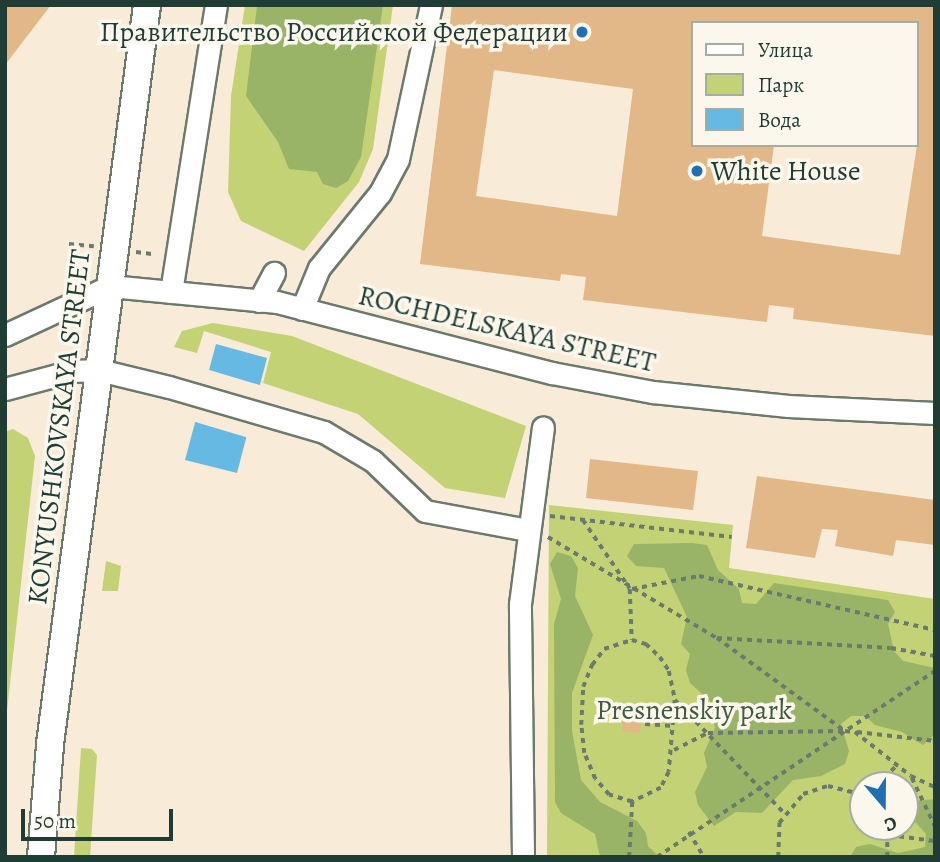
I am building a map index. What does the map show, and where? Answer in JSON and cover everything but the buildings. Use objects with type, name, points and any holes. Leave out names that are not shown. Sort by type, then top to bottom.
[{"type":"main road","name":"KONYUSHKOVSKAYA STREET","points":[[41,857],[50,744],[147,5]]},
{"type":"street","points":[[171,292],[216,5]]},
{"type":"street","points":[[302,309],[319,268],[380,193],[398,159],[431,5]]},
{"type":"street","points":[[268,302],[274,273]]},
{"type":"street","name":"ROCHDELSKAYA STREET","points":[[110,286],[268,302],[552,373],[653,392],[788,406],[935,413]]},
{"type":"street","points":[[5,335],[110,286]]},
{"type":"street","points":[[5,389],[72,371],[99,370],[169,387],[324,432],[373,461],[425,512],[528,530]]},
{"type":"street","points":[[523,857],[520,604],[543,428]]},
{"type":"path","points":[[548,515],[732,537]]},
{"type":"path","points":[[583,520],[630,589],[632,640]]},
{"type":"path","points":[[528,530],[600,567],[630,589],[717,638],[845,732]]},
{"type":"path","points":[[630,589],[699,576],[935,630]]},
{"type":"path","points":[[717,638],[891,648],[935,656]]},
{"type":"path","points":[[632,640],[646,644],[660,657],[669,671],[675,699],[674,750],[661,788],[632,802],[609,795],[595,779],[584,753],[581,725],[583,687],[592,665],[604,649],[632,640]]},
{"type":"path","points":[[657,857],[689,832],[935,671]]},
{"type":"path","points":[[675,699],[784,813]]},
{"type":"path","points":[[645,724],[673,726]]},
{"type":"path","points":[[855,732],[905,771]]},
{"type":"path","points":[[674,750],[708,733],[855,732],[935,741]]},
{"type":"path","points":[[891,771],[897,765]]},
{"type":"path","points":[[919,780],[935,787]]},
{"type":"path","points":[[778,857],[776,835],[784,813],[803,794],[828,786],[849,791]]},
{"type":"path","points":[[919,793],[935,827]]},
{"type":"path","points":[[629,857],[632,802]]},
{"type":"path","points":[[689,832],[704,857]]},
{"type":"green space","points":[[245,5],[393,5],[373,149],[359,182],[304,251],[241,221],[228,192],[231,96]]},
{"type":"green space","points":[[383,5],[361,157],[348,181],[336,188],[323,184],[317,172],[289,169],[278,142],[246,96],[257,6]]},
{"type":"green space","points":[[213,323],[292,336],[526,426],[505,498],[445,488],[358,414],[263,383],[271,352],[204,331],[197,353],[174,347],[182,331]]},
{"type":"green space","points":[[13,429],[28,438],[35,456],[5,729],[5,432]]},
{"type":"green space","name":"Presnenskiy park","points":[[549,505],[733,525],[729,568],[935,599],[935,857],[547,857]]},
{"type":"green space","points":[[634,544],[707,545],[718,570],[739,589],[742,603],[756,604],[774,583],[888,600],[895,612],[888,624],[894,651],[903,661],[935,668],[933,736],[923,745],[902,732],[875,725],[865,716],[851,716],[841,724],[849,751],[845,764],[821,776],[793,780],[762,813],[736,812],[714,826],[698,805],[695,792],[707,767],[704,753],[715,728],[710,701],[690,683],[686,670],[690,654],[681,644],[687,617],[664,568],[636,566],[627,556]]},
{"type":"green space","points":[[557,552],[571,556],[578,568],[575,596],[593,635],[572,693],[572,731],[581,780],[600,802],[637,821],[646,833],[648,846],[659,857],[600,857],[595,834],[561,813],[555,802],[554,624],[561,599],[550,564]]},
{"type":"green space","points":[[106,561],[121,566],[118,591],[102,591]]},
{"type":"green space","points":[[81,748],[92,749],[97,755],[90,857],[74,857]]},
{"type":"green space","points":[[935,799],[935,857],[850,857],[856,847],[870,844],[898,853],[925,847],[926,834],[919,826],[919,801]]},
{"type":"water","points":[[216,344],[267,358],[237,473],[185,460]]},
{"type":"pier","points":[[206,369],[263,386],[249,438],[192,421]]},
{"type":"place","name":"Правительство Российской Федерации","points":[[582,32]]},
{"type":"place","name":"White House","points":[[697,171]]}]
